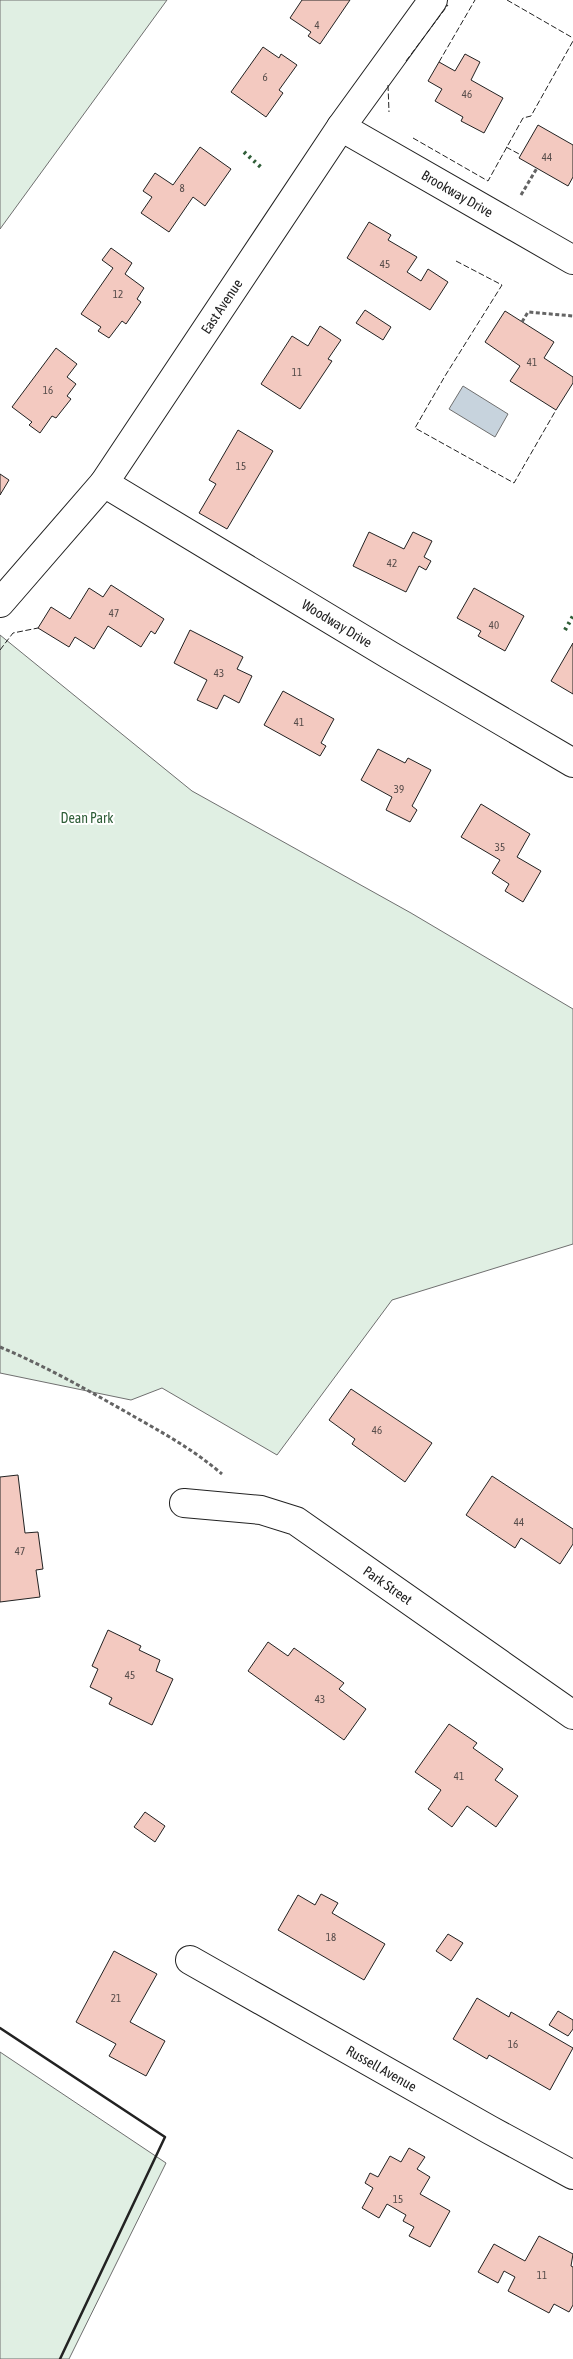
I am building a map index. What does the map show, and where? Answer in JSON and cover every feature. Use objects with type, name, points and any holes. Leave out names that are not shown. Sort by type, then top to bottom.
[{"type":"street","name":"East Avenue","points":[[0,603],[104,483],[342,127],[433,0]]},
{"type":"street","name":"Brookway Drive","points":[[342,127],[573,260]]},
{"type":"street","name":"Woodway Drive","points":[[104,483],[382,652],[573,763]]},
{"type":"street","name":"Park Street","points":[[184,1503],[261,1510],[288,1517],[304,1526],[573,1715]]},
{"type":"street","name":"Russell Avenue","points":[[190,1960],[490,2130],[573,2174]]},
{"type":"path","points":[[522,322],[528,312],[573,316]]},
{"type":"path","points":[[0,1347],[80,1386],[164,1432],[188,1446],[224,1475]]},
{"type":"green space","points":[[0,0],[167,0],[0,229]]},
{"type":"green space","name":"Dean Park","points":[[0,635],[192,791],[411,913],[573,1009],[573,1244],[392,1300],[277,1455],[162,1388],[131,1400],[0,1373]]},
{"type":"green space","points":[[0,2052],[166,2163],[69,2359],[0,2359]]},
{"type":"shaded area","points":[[463,386],[508,414],[495,437],[449,409]]},
{"type":"building","points":[[302,0],[350,0],[320,44],[308,36],[311,32],[290,18]]},
{"type":"building","points":[[263,47],[279,58],[281,54],[297,65],[279,90],[283,93],[266,117],[231,92]]},
{"type":"building","points":[[465,54],[480,62],[471,80],[503,98],[484,133],[461,121],[463,117],[435,101],[442,89],[428,81],[439,62],[455,71]]},
{"type":"building","points":[[538,125],[573,145],[573,177],[568,186],[519,158]]},
{"type":"building","points":[[200,147],[231,169],[205,206],[193,197],[169,232],[141,213],[152,197],[143,191],[155,173],[173,185]]},
{"type":"building","points":[[369,222],[391,235],[388,240],[417,257],[407,272],[421,281],[428,269],[448,282],[430,310],[347,258]]},
{"type":"building","points":[[111,248],[132,263],[125,274],[144,288],[137,299],[141,302],[126,324],[122,321],[109,338],[98,331],[101,327],[81,314],[113,268],[102,260]]},
{"type":"building","points":[[365,310],[391,327],[383,340],[356,323]]},
{"type":"building","points":[[505,311],[554,342],[544,358],[573,377],[573,383],[556,410],[510,381],[520,366],[485,342]]},
{"type":"building","points":[[320,326],[341,340],[328,359],[332,361],[300,409],[261,384],[292,336],[308,346]]},
{"type":"building","points":[[56,348],[77,364],[67,377],[76,384],[67,396],[71,399],[56,418],[52,416],[40,433],[29,425],[32,422],[12,407]]},
{"type":"building","points":[[238,430],[273,451],[227,529],[199,513],[216,484],[209,480]]},
{"type":"building","points":[[0,474],[9,480],[0,495]]},
{"type":"building","points":[[369,532],[404,549],[413,532],[432,541],[424,557],[431,561],[426,570],[419,566],[406,592],[353,566]]},
{"type":"building","points":[[111,585],[164,619],[155,634],[151,631],[141,647],[108,626],[94,649],[75,637],[69,647],[38,628],[51,607],[70,619],[89,588],[103,597]]},
{"type":"building","points":[[474,588],[524,616],[505,651],[478,636],[481,631],[457,618]]},
{"type":"building","points":[[190,630],[243,657],[237,669],[252,676],[239,703],[224,695],[217,709],[197,700],[207,680],[174,663]]},
{"type":"building","points":[[573,643],[573,694],[551,681]]},
{"type":"building","points":[[283,691],[334,719],[321,743],[326,746],[320,756],[264,725]]},
{"type":"building","points":[[378,749],[405,763],[408,758],[431,770],[412,806],[417,810],[410,822],[386,810],[392,797],[361,780]]},
{"type":"building","points":[[481,804],[530,834],[517,857],[541,871],[523,902],[505,891],[509,884],[492,873],[500,860],[461,837]]},
{"type":"building","points":[[351,1389],[432,1443],[405,1482],[352,1444],[355,1439],[329,1420]]},
{"type":"building","points":[[18,1475],[25,1533],[38,1532],[43,1569],[36,1570],[40,1597],[0,1602],[0,1477]]},
{"type":"building","points":[[492,1476],[573,1529],[573,1544],[560,1564],[521,1538],[515,1548],[466,1515]]},
{"type":"building","points":[[108,1630],[141,1646],[139,1650],[160,1660],[156,1671],[173,1679],[152,1725],[109,1704],[112,1698],[90,1687],[98,1669],[92,1666]]},
{"type":"building","points":[[268,1642],[288,1656],[294,1648],[344,1683],[339,1689],[366,1709],[344,1740],[248,1671]]},
{"type":"building","points":[[449,1724],[477,1743],[473,1748],[503,1769],[495,1780],[518,1796],[496,1827],[467,1806],[452,1827],[428,1809],[441,1790],[415,1772]]},
{"type":"building","points":[[145,1812],[165,1826],[155,1842],[134,1827]]},
{"type":"building","points":[[321,1894],[338,1903],[332,1913],[385,1944],[364,1980],[278,1930],[298,1895],[315,1905]]},
{"type":"building","points":[[448,1934],[463,1943],[451,1961],[436,1951]]},
{"type":"building","points":[[114,1951],[157,1974],[130,2022],[165,2041],[146,2076],[109,2056],[116,2044],[76,2022]]},
{"type":"building","points":[[477,1998],[509,2017],[511,2012],[573,2048],[550,2090],[489,2055],[487,2059],[453,2039]]},
{"type":"building","points":[[558,2011],[573,2020],[573,2029],[568,2036],[549,2025]]},
{"type":"building","points":[[409,2148],[425,2157],[417,2169],[430,2177],[420,2194],[450,2211],[430,2247],[409,2236],[414,2227],[403,2221],[406,2215],[387,2204],[379,2218],[362,2208],[373,2188],[365,2183],[370,2173],[378,2177],[390,2156],[401,2162]]},
{"type":"building","points":[[539,2236],[573,2254],[571,2266],[573,2267],[573,2305],[569,2312],[554,2304],[549,2313],[508,2291],[515,2277],[504,2271],[498,2283],[478,2272],[494,2244],[525,2261]]},
{"type":"hedge","points":[[244,152],[263,169]]},
{"type":"hedge","points":[[565,630],[573,616]]},
{"type":"fence","points":[[439,62],[475,0]]},
{"type":"fence","points":[[507,0],[573,38]]},
{"type":"fence","points":[[406,61],[448,5]]},
{"type":"fence","points":[[413,138],[488,181],[523,118],[531,116],[573,41]]},
{"type":"fence","points":[[388,85],[389,112]]},
{"type":"fence","points":[[506,147],[521,155]]},
{"type":"fence","points":[[456,261],[502,285],[415,428],[514,483],[556,410]]},
{"type":"fence","points":[[0,650],[13,633],[38,628]]},
{"type":"wall","points":[[0,2028],[165,2137],[60,2359]]}]
